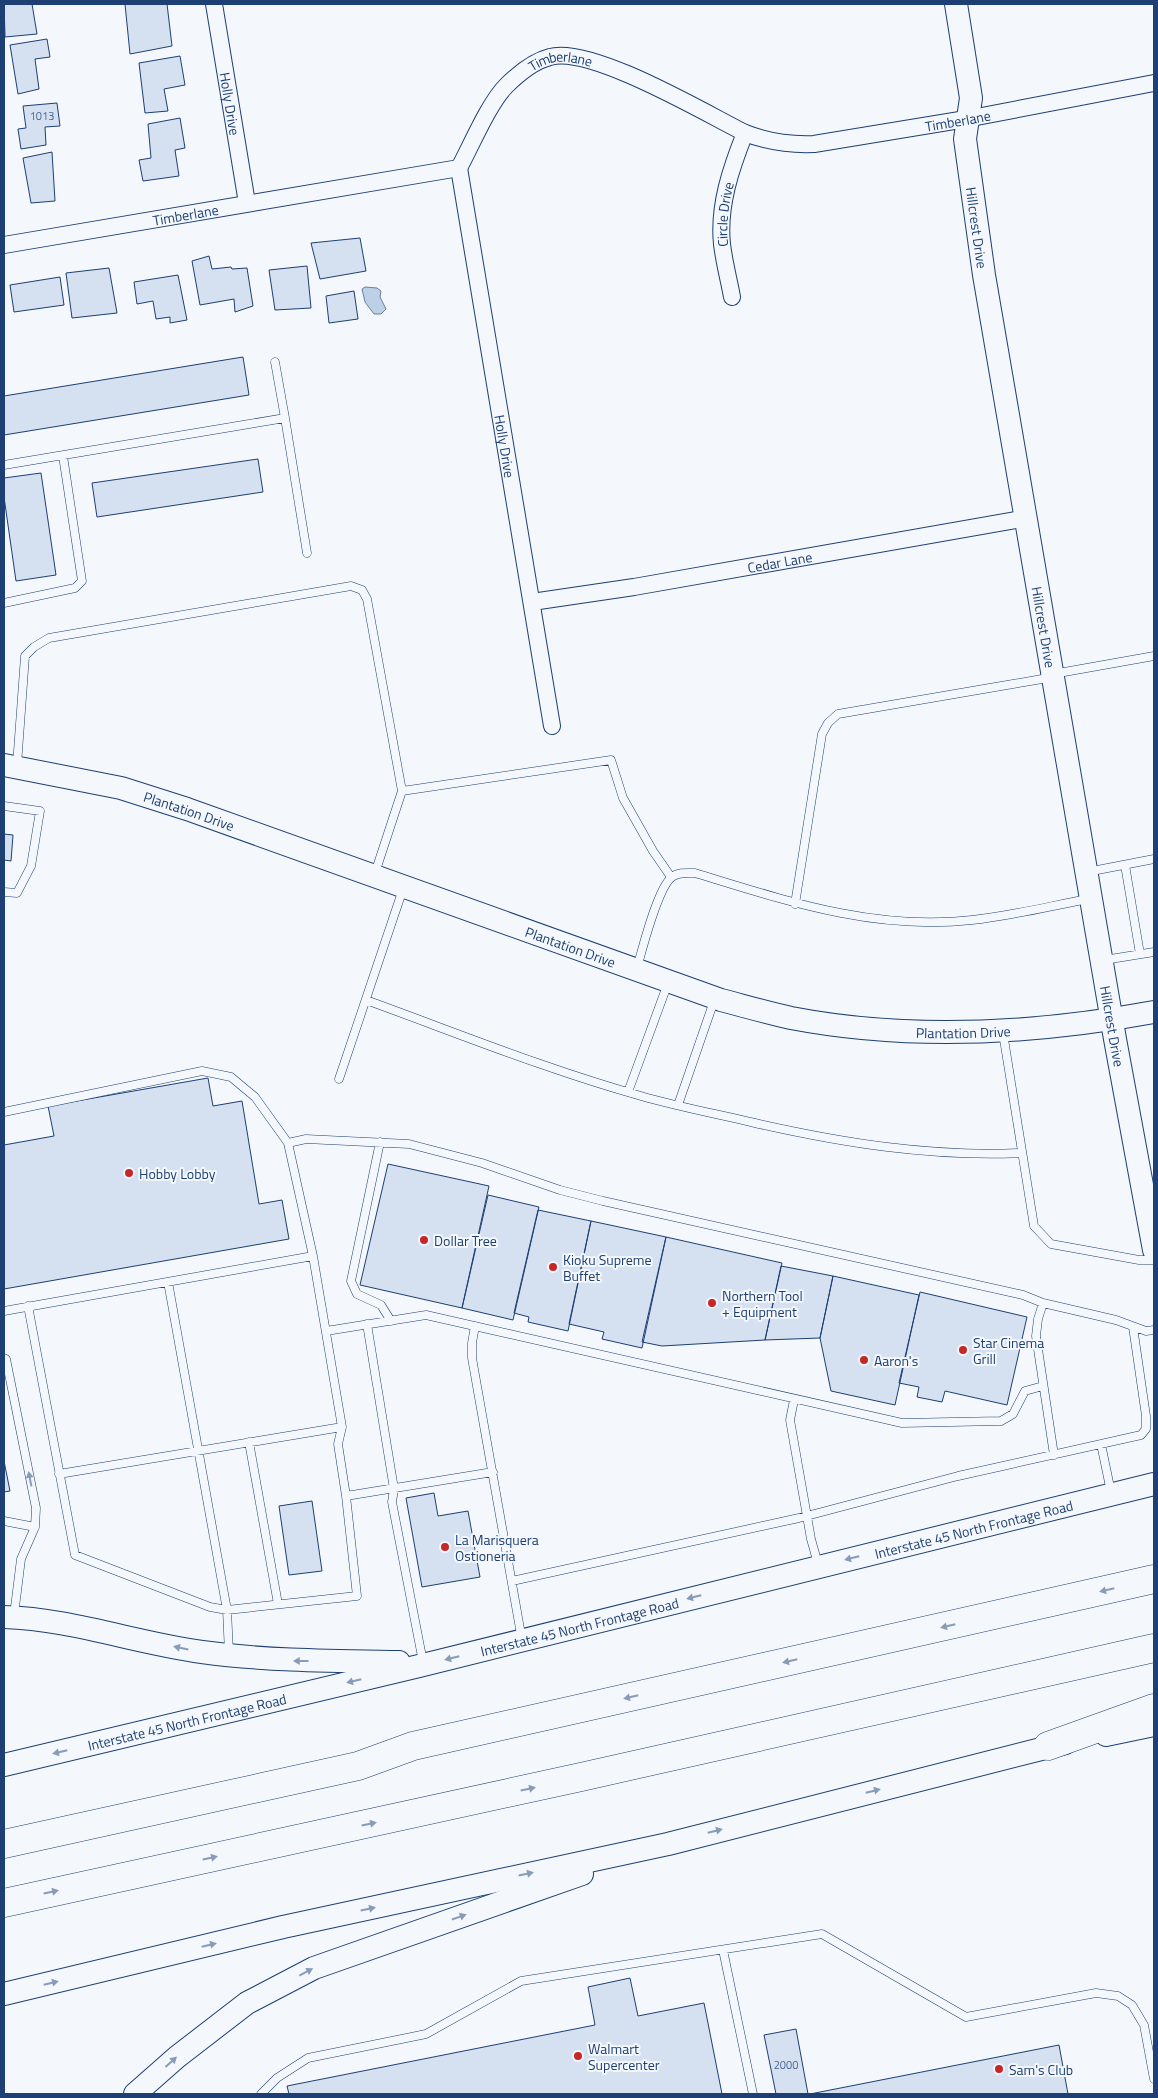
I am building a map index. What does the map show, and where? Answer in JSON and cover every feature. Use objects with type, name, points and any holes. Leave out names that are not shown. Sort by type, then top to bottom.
[{"type":"highway","points":[[4,1844],[358,1766],[432,1742],[1154,1579]]},
{"type":"highway","points":[[4,1903],[581,1778],[1154,1648]]},
{"type":"highway","points":[[1048,1746],[1154,1708]]},
{"type":"main road","name":"Hillcrest Drive","points":[[956,4],[971,98],[966,119],[965,139],[984,275],[1112,1019],[1154,1250]]},
{"type":"main road","name":"Plantation Drive","points":[[10,766],[121,788],[715,998],[790,1018],[908,1032],[1035,1029],[1154,1012]]},
{"type":"main road","name":"Interstate 45 North Frontage Road","points":[[4,1765],[421,1665],[1154,1484]]},
{"type":"main road","points":[[9,1617],[111,1633],[201,1652],[282,1661],[414,1662],[421,1665]]},
{"type":"main road","points":[[4,1994],[283,1928],[668,1844],[1048,1746],[1154,1725]]},
{"type":"main road","points":[[135,2094],[177,2057],[247,2003],[314,1968],[668,1844]]},
{"type":"street","name":"Holly Drive","points":[[214,4],[247,203]]},
{"type":"street","name":"Timberlane","points":[[4,245],[459,168],[505,87],[528,68],[551,56],[581,56],[607,64],[762,140],[793,145],[814,144],[966,119],[1154,83]]},
{"type":"street","name":"Circle Drive","points":[[732,297],[722,244],[722,212],[731,167],[746,133]]},
{"type":"street","name":"Holly Drive","points":[[459,168],[552,726]]},
{"type":"street","name":"Cedar Lane","points":[[532,602],[634,587],[1027,518]]},
{"type":"lane","points":[[275,362],[307,553]]},
{"type":"lane","points":[[4,466],[285,418]]},
{"type":"lane","points":[[4,603],[75,588],[82,581],[63,456]]},
{"type":"lane","points":[[10,766],[25,656],[34,647],[49,638],[351,586],[362,590],[367,600],[402,791],[374,876]]},
{"type":"lane","points":[[795,904],[822,734],[828,723],[838,714],[1042,679],[1053,674],[1154,656]]},
{"type":"lane","points":[[402,791],[611,760],[623,798],[653,851],[671,877]]},
{"type":"lane","points":[[4,806],[40,811],[31,866],[17,893],[4,892]]},
{"type":"lane","points":[[1087,872],[1154,860]]},
{"type":"lane","points":[[1125,865],[1140,954]]},
{"type":"lane","points":[[636,970],[649,926],[663,889],[671,877],[681,873],[694,874],[795,904],[838,914],[892,922],[973,920],[1092,899]]},
{"type":"lane","points":[[339,1078],[403,887]]},
{"type":"lane","points":[[1102,960],[1154,952]]},
{"type":"lane","points":[[628,1092],[668,981]]},
{"type":"lane","points":[[678,1105],[715,998]]},
{"type":"lane","points":[[366,1000],[628,1092],[678,1105],[826,1139],[900,1150],[993,1154],[1021,1152]]},
{"type":"lane","points":[[1003,1030],[1034,1226],[1051,1244],[1139,1260],[1154,1260]]},
{"type":"lane","points":[[4,1112],[202,1071],[231,1077],[255,1097],[288,1142],[313,1256],[342,1427],[338,1444],[357,1596],[227,1610],[210,1606],[75,1555],[58,1474],[28,1306]]},
{"type":"lane","points":[[288,1142],[306,1139],[409,1144],[482,1163],[560,1190],[603,1201],[1023,1294],[1043,1303],[1116,1320],[1133,1327],[1154,1330]]},
{"type":"lane","points":[[380,1142],[351,1281],[357,1294],[381,1305],[390,1321]]},
{"type":"lane","points":[[4,1311],[313,1256]]},
{"type":"lane","points":[[168,1282],[200,1449],[227,1610],[229,1655]]},
{"type":"lane","points":[[1043,1303],[1038,1319],[1036,1336],[1054,1454]]},
{"type":"lane","points":[[326,1331],[426,1315],[902,1423],[1001,1421],[1013,1414],[1025,1392],[1043,1386]]},
{"type":"lane","points":[[367,1324],[394,1489],[392,1502],[421,1665]]},
{"type":"lane","points":[[475,1326],[472,1358],[522,1640]]},
{"type":"lane","points":[[512,1581],[807,1516],[958,1476],[1141,1435],[1146,1428],[1133,1327]]},
{"type":"lane","points":[[4,1358],[6,1359],[36,1508],[35,1527],[21,1559],[9,1617]]},
{"type":"lane","points":[[794,1400],[790,1420],[807,1516],[819,1566]]},
{"type":"lane","points":[[58,1474],[342,1427]]},
{"type":"lane","points":[[249,1442],[278,1604]]},
{"type":"lane","points":[[1101,1444],[1111,1494]]},
{"type":"lane","points":[[346,1496],[493,1472]]},
{"type":"lane","points":[[4,1521],[35,1527]]},
{"type":"lane","points":[[261,2094],[278,2078],[308,2058],[426,2034],[521,1981],[822,1934],[966,2017],[1096,1993],[1118,1996],[1132,2005],[1144,2025],[1154,2079]]},
{"type":"lane","points":[[723,1950],[753,2094]]},
{"type":"water","points":[[365,287],[377,288],[381,291],[380,297],[386,309],[381,314],[374,314],[365,302],[362,289]]},
{"type":"building","points":[[4,4],[32,4],[37,34],[5,37]]},
{"type":"building","points":[[125,4],[167,4],[172,46],[130,54]]},
{"type":"building","points":[[47,39],[50,57],[35,59],[39,89],[18,94],[10,45]]},
{"type":"building","points":[[180,56],[185,85],[164,89],[168,111],[145,113],[139,63]]},
{"type":"building","points":[[57,103],[60,126],[45,127],[46,145],[21,149],[18,129],[26,128],[23,106]]},
{"type":"building","points":[[180,118],[185,148],[175,150],[179,176],[143,181],[139,160],[151,158],[148,124]]},
{"type":"building","points":[[52,152],[55,201],[31,203],[23,158]]},
{"type":"building","points":[[360,238],[366,271],[320,279],[311,243]]},
{"type":"building","points":[[209,256],[212,269],[247,268],[253,306],[235,312],[234,299],[200,305],[192,261]]},
{"type":"building","points":[[307,266],[311,308],[275,310],[269,270]]},
{"type":"building","points":[[109,268],[117,313],[72,318],[66,273]]},
{"type":"building","points":[[178,275],[187,320],[170,323],[170,317],[156,319],[153,301],[137,304],[134,282]]},
{"type":"building","points":[[60,277],[64,305],[14,312],[10,285]]},
{"type":"building","points":[[354,291],[358,319],[329,323],[326,296]]},
{"type":"building","points":[[243,357],[249,395],[4,435],[4,396]]},
{"type":"building","points":[[258,459],[263,492],[97,517],[92,483]]},
{"type":"building","points":[[41,473],[56,575],[16,581],[4,497],[4,478]]},
{"type":"building","points":[[4,834],[13,835],[11,861],[4,860]]},
{"type":"building","name":"Hobby Lobby","points":[[208,1078],[213,1106],[242,1101],[259,1204],[282,1200],[289,1239],[4,1289],[4,1145],[54,1136],[48,1106]]},
{"type":"building","name":"Dollar Tree","points":[[388,1164],[489,1186],[462,1308],[360,1285]]},
{"type":"building","points":[[488,1195],[539,1207],[513,1320],[462,1308]]},
{"type":"building","name":"Kioku Supreme Buffet","points":[[538,1210],[591,1221],[568,1331],[528,1322],[529,1317],[514,1313]]},
{"type":"building","points":[[591,1221],[666,1237],[642,1348],[602,1339],[604,1332],[569,1324]]},
{"type":"building","name":"Northern Tool + Equipment","points":[[666,1237],[782,1263],[765,1340],[662,1346],[642,1342]]},
{"type":"building","points":[[781,1266],[833,1276],[820,1338],[765,1340]]},
{"type":"building","name":"Aaron's","points":[[833,1276],[919,1295],[895,1405],[831,1391],[820,1338]]},
{"type":"building","name":"Star Cinema Grill","points":[[920,1292],[1027,1317],[1007,1405],[945,1391],[942,1402],[917,1397],[919,1387],[899,1383]]},
{"type":"building","points":[[4,1461],[10,1491],[4,1492]]},
{"type":"building","name":"La Marisquera Ostioneria","points":[[434,1493],[438,1516],[468,1511],[480,1577],[422,1587],[406,1498]]},
{"type":"building","points":[[312,1501],[322,1571],[289,1575],[279,1506]]},
{"type":"building","name":"Walmart Supercenter","points":[[630,1978],[638,2016],[704,2003],[722,2094],[289,2094],[287,2086],[595,2025],[588,1987]]},
{"type":"building","points":[[796,2029],[808,2094],[776,2094],[764,2035]]},
{"type":"building","name":"Sam's Club","points":[[1059,2045],[1068,2094],[810,2094]]},
{"type":"place","name":"Hobby Lobby","points":[[129,1173]]},
{"type":"place","name":"Dollar Tree","points":[[424,1240]]},
{"type":"place","name":"Kioku Supreme Buffet","points":[[553,1267]]},
{"type":"place","name":"Northern Tool + Equipment","points":[[712,1303]]},
{"type":"place","name":"Star Cinema Grill","points":[[963,1350]]},
{"type":"place","name":"Aaron's","points":[[864,1360]]},
{"type":"place","name":"La Marisquera Ostioneria","points":[[445,1547]]},
{"type":"place","name":"Walmart Supercenter","points":[[578,2056]]},
{"type":"place","name":"Sam's Club","points":[[999,2069]]}]
